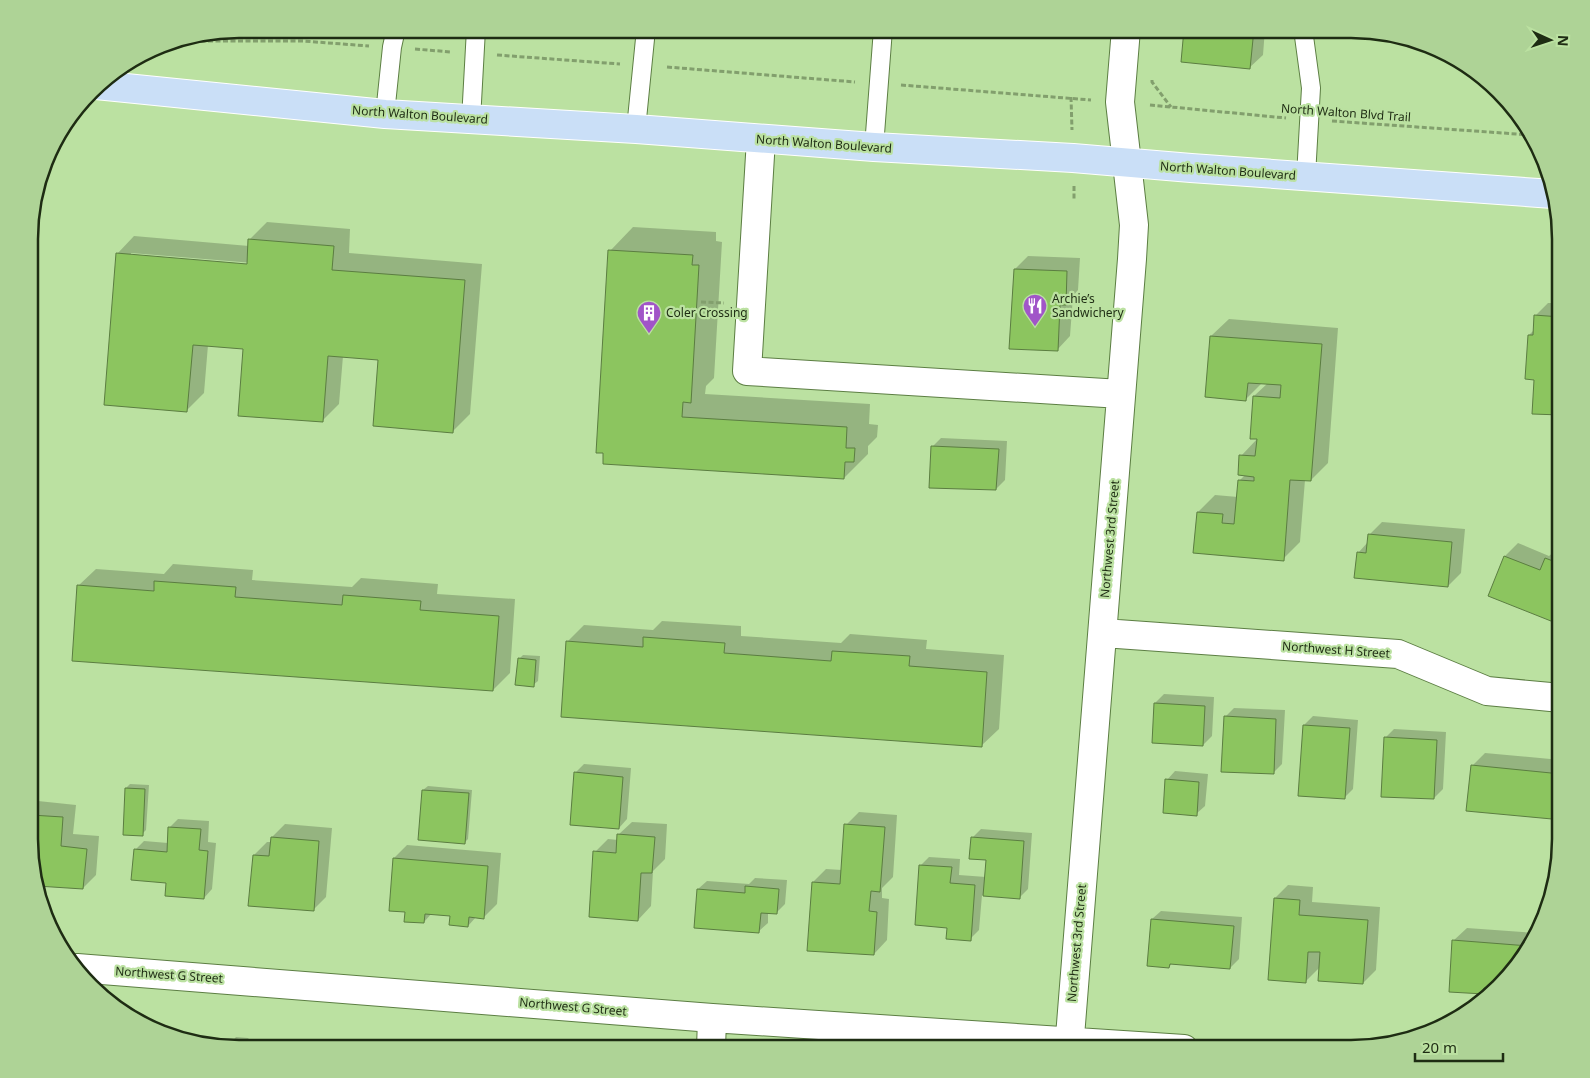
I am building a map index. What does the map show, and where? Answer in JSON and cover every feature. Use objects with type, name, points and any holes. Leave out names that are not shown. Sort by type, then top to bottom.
[{"type":"main road","name":"North Walton Boulevard","points":[[107,86],[385,114],[874,147],[1073,158],[1127,164],[1548,194]]},
{"type":"street","name":"Northwest 3rd Street","points":[[1069,1040],[1134,225],[1120,102],[1125,38]]},
{"type":"street","points":[[761,139],[747,371],[1121,394]]},
{"type":"street","name":"Northwest H Street","points":[[1103,633],[1398,654],[1487,691],[1552,697]]},
{"type":"street","name":"Northwest G Street","points":[[84,969],[1003,1040]]},
{"type":"street","points":[[711,1040],[712,1018]]},
{"type":"lane","points":[[385,114],[394,38]]},
{"type":"lane","points":[[470,120],[475,38]]},
{"type":"lane","points":[[636,130],[645,38]]},
{"type":"lane","points":[[874,147],[882,38]]},
{"type":"lane","points":[[1304,38],[1311,88],[1306,176]]},
{"type":"path","points":[[1153,73],[1152,82],[1171,107]]},
{"type":"path","points":[[1070,98],[1071,108]]},
{"type":"path","name":"North Walton Blvd Trail","points":[[1160,106],[1310,119],[1523,133]]},
{"type":"path","points":[[701,302],[726,304]]},
{"type":"building","points":[[1183,38],[1253,38],[1250,69],[1181,62]]},
{"type":"building","points":[[248,239],[334,246],[332,270],[465,280],[453,433],[373,426],[378,360],[328,356],[323,422],[238,416],[243,349],[193,345],[187,412],[104,405],[116,253],[247,264]]},
{"type":"building","name":"Coler Crossing","points":[[608,250],[693,255],[692,265],[699,265],[691,403],[683,402],[682,417],[847,427],[846,448],[855,448],[854,462],[845,462],[844,479],[603,464],[603,453],[596,453]]},
{"type":"building","name":"Archie’s Sandwichery","points":[[1014,269],[1067,271],[1066,305],[1060,305],[1058,351],[1009,349]]},
{"type":"building","points":[[1534,315],[1552,316],[1552,415],[1532,414],[1534,380],[1525,379],[1528,335],[1533,335]]},
{"type":"building","points":[[1210,336],[1322,344],[1311,481],[1290,480],[1284,561],[1193,553],[1197,512],[1223,514],[1222,523],[1234,524],[1238,480],[1254,481],[1254,477],[1238,475],[1239,455],[1255,456],[1257,439],[1250,439],[1253,396],[1280,398],[1281,385],[1248,383],[1246,401],[1205,397]]},
{"type":"building","points":[[931,446],[999,449],[996,490],[929,488]]},
{"type":"building","points":[[1368,534],[1452,542],[1448,587],[1354,578],[1357,552],[1366,553]]},
{"type":"building","points":[[1504,556],[1540,570],[1545,558],[1552,561],[1552,621],[1488,596]]},
{"type":"building","points":[[154,581],[236,587],[235,597],[342,605],[343,595],[421,601],[420,610],[499,616],[493,691],[72,661],[77,585],[154,591]]},
{"type":"building","points":[[643,637],[725,643],[724,653],[831,661],[832,651],[910,656],[909,666],[987,672],[982,747],[561,717],[566,641],[643,647]]},
{"type":"building","points":[[518,658],[536,660],[534,687],[515,685]]},
{"type":"building","points":[[1154,703],[1205,706],[1203,746],[1152,743]]},
{"type":"building","points":[[1224,716],[1276,719],[1274,774],[1221,772]]},
{"type":"building","points":[[1303,725],[1350,728],[1345,799],[1298,796]]},
{"type":"building","points":[[1384,737],[1437,740],[1434,799],[1381,797]]},
{"type":"building","points":[[1471,765],[1552,773],[1552,819],[1466,811]]},
{"type":"building","points":[[574,772],[623,777],[619,829],[570,825]]},
{"type":"building","points":[[1165,779],[1199,782],[1197,816],[1163,813]]},
{"type":"building","points":[[125,788],[145,789],[143,836],[123,835]]},
{"type":"building","points":[[422,790],[469,793],[465,844],[418,840]]},
{"type":"building","points":[[38,815],[63,817],[61,846],[87,849],[83,889],[43,886],[38,853]]},
{"type":"building","points":[[844,824],[885,827],[880,892],[871,891],[869,911],[877,912],[874,955],[807,951],[812,882],[840,884]]},
{"type":"building","points":[[168,827],[201,829],[199,850],[208,851],[204,899],[165,896],[166,883],[131,880],[134,849],[167,852]]},
{"type":"building","points":[[617,834],[655,837],[652,873],[641,873],[638,921],[589,917],[593,851],[616,853]]},
{"type":"building","points":[[271,837],[319,841],[314,911],[248,906],[253,855],[269,856]]},
{"type":"building","points":[[971,837],[1024,841],[1020,899],[983,896],[986,860],[969,859]]},
{"type":"building","points":[[393,858],[488,866],[484,919],[469,917],[468,927],[449,925],[450,916],[425,914],[424,923],[404,922],[405,912],[389,911]]},
{"type":"building","points":[[919,865],[952,867],[950,883],[975,885],[971,941],[946,939],[947,928],[915,925]]},
{"type":"building","points":[[745,886],[779,889],[777,914],[761,913],[759,933],[694,928],[697,889],[745,893]]},
{"type":"building","points":[[1274,898],[1300,900],[1299,915],[1368,920],[1363,984],[1318,981],[1320,952],[1308,952],[1306,983],[1268,980]]},
{"type":"building","points":[[1151,919],[1234,926],[1230,969],[1170,964],[1169,968],[1147,966]]},
{"type":"building","points":[[1452,940],[1523,945],[1503,972],[1487,988],[1484,988],[1484,991],[1480,994],[1449,992]]},
{"type":"place","name":"Archie’s Sandwichery","points":[[1035,327]]},
{"type":"place","name":"Coler Crossing","points":[[649,334]]}]
